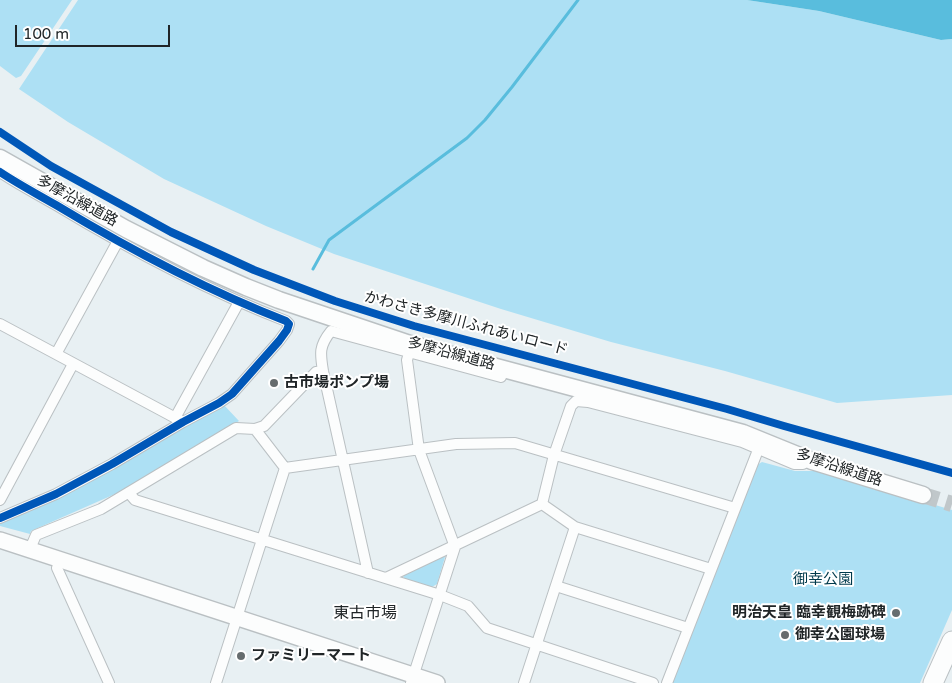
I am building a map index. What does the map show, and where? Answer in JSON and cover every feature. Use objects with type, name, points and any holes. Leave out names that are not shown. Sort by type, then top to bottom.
[{"type":"highway","points":[[933,683],[952,641]]},
{"type":"main road","name":"多摩沿線道路","points":[[1,170],[203,268],[246,288],[279,300],[410,344],[743,433],[808,459],[923,495]]},
{"type":"street","points":[[0,518],[56,494],[112,464],[179,420],[219,403],[232,394],[280,341],[289,324],[286,321],[239,302],[118,241],[1,170]]},
{"type":"street","points":[[56,354],[118,241]]},
{"type":"street","points":[[179,420],[239,302]]},
{"type":"street","points":[[0,324],[179,420]]},
{"type":"street","points":[[368,573],[323,371],[320,356],[322,345],[331,332],[501,377]]},
{"type":"street","points":[[409,352],[407,360],[419,450],[455,547],[412,679]]},
{"type":"street","points":[[0,500],[73,364]]},
{"type":"street","points":[[30,549],[36,535],[101,509],[236,428],[255,429],[264,426],[316,372],[323,371]]},
{"type":"street","points":[[386,578],[455,547],[542,504],[554,455],[571,406],[576,401],[581,400],[742,442],[794,464],[803,464],[808,459]]},
{"type":"street","points":[[255,429],[284,468]]},
{"type":"street","points":[[284,468],[456,444],[515,443],[735,508]]},
{"type":"street","points":[[667,683],[758,450]]},
{"type":"street","points":[[216,683],[284,468]]},
{"type":"street","points":[[129,493],[134,500],[440,595],[468,606],[487,628],[653,683]]},
{"type":"street","points":[[542,504],[575,527],[711,570]]},
{"type":"street","points":[[524,683],[575,527]]},
{"type":"street","points":[[0,540],[237,616],[412,679],[437,683]]},
{"type":"street","points":[[60,559],[57,568],[109,683]]},
{"type":"street","points":[[556,586],[688,628]]},
{"type":"green space","points":[[0,0],[72,0],[21,76],[16,78],[0,66]]},
{"type":"green space","points":[[78,0],[747,0],[819,11],[941,40],[952,39],[952,395],[837,403],[725,371],[611,342],[501,309],[334,254],[266,226],[164,179],[68,122],[19,89]]},
{"type":"green space","points":[[223,404],[239,421],[122,491],[31,531],[30,534],[0,526],[0,521]]},
{"type":"green space","name":"御幸公園","points":[[762,462],[795,471],[821,471],[952,510],[952,610],[920,683],[672,683],[757,465]]},
{"type":"green space","points":[[442,555],[445,557],[437,584],[432,587],[405,579],[403,576],[404,573]]},
{"type":"shaded area","points":[[747,0],[952,0],[952,39],[941,40],[819,11]]},
{"type":"waterway","points":[[313,269],[329,240],[467,138],[485,120],[578,0]]},
{"type":"tunnel","points":[[923,495],[952,504]]},
{"type":"cycle path","name":"かわさき多摩川ふれあいロード","points":[[0,132],[51,166],[171,232],[254,270],[335,301],[414,326],[727,409],[952,473]]},
{"type":"cycle path","points":[[0,172],[140,253],[197,282],[289,324],[279,341],[232,394],[219,403],[56,494],[0,518]]},
{"type":"place","name":"古市場ポンプ場","points":[[274,383]]},
{"type":"place","name":"明治天皇 臨幸観梅跡碑","points":[[896,613]]},
{"type":"place","name":"御幸公園球場","points":[[785,635]]},
{"type":"place","name":"ファミリーマート","points":[[241,656]]},
{"type":"district","name":"東古市場","points":[[365,614]]}]
